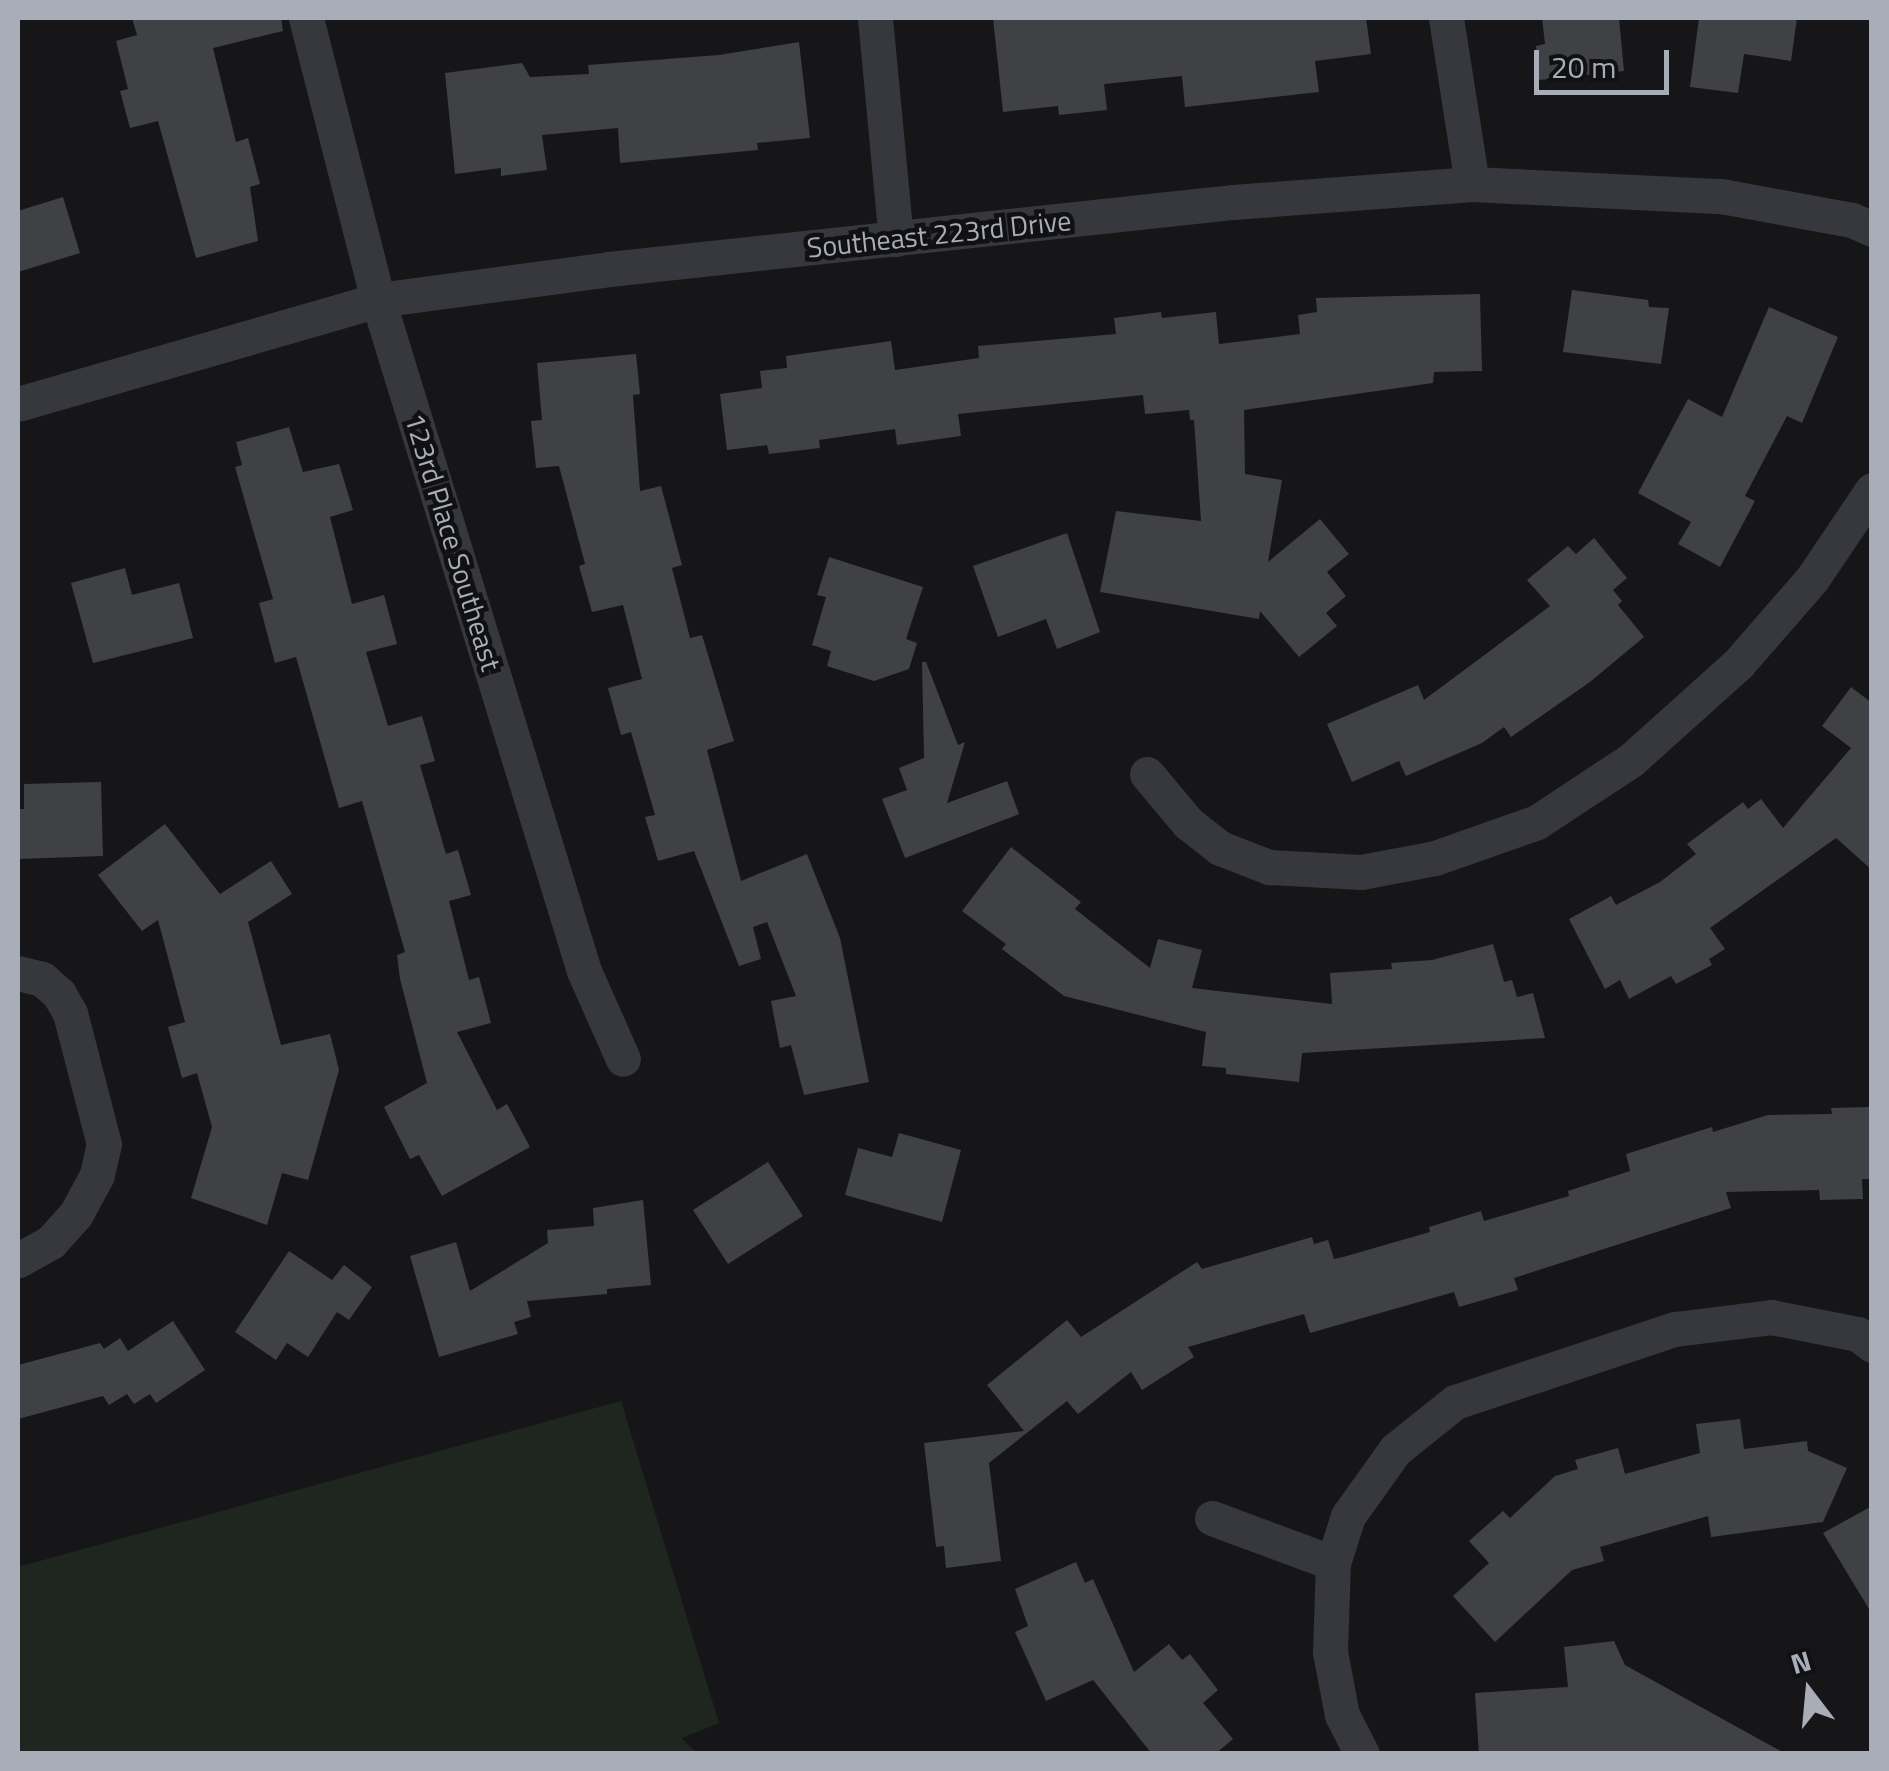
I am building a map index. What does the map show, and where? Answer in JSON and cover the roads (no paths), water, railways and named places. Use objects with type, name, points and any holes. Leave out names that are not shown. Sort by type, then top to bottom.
[{"type":"street","name":"123rd Place Southeast","points":[[306,18],[378,300],[584,971],[623,1059]]},
{"type":"street","points":[[875,18],[896,239]]},
{"type":"street","points":[[1446,18],[1472,184]]},
{"type":"street","name":"Southeast 223rd Drive","points":[[18,404],[378,300],[609,269],[1233,202],[1472,184],[1721,196],[1852,220],[1872,228]]},
{"type":"street","points":[[1147,774],[1188,822],[1220,848],[1269,867],[1361,872],[1435,858],[1537,822],[1631,760],[1738,664],[1812,579],[1872,490]]},
{"type":"street","points":[[18,972],[42,980],[60,994],[70,1014],[104,1144],[97,1175],[76,1214],[51,1242],[18,1260]]},
{"type":"street","points":[[1362,1754],[1342,1715],[1330,1652],[1333,1563],[1348,1516],[1395,1450],[1455,1402],[1675,1330],[1771,1317],[1865,1339]]},
{"type":"street","points":[[1212,1518],[1333,1563]]}]
